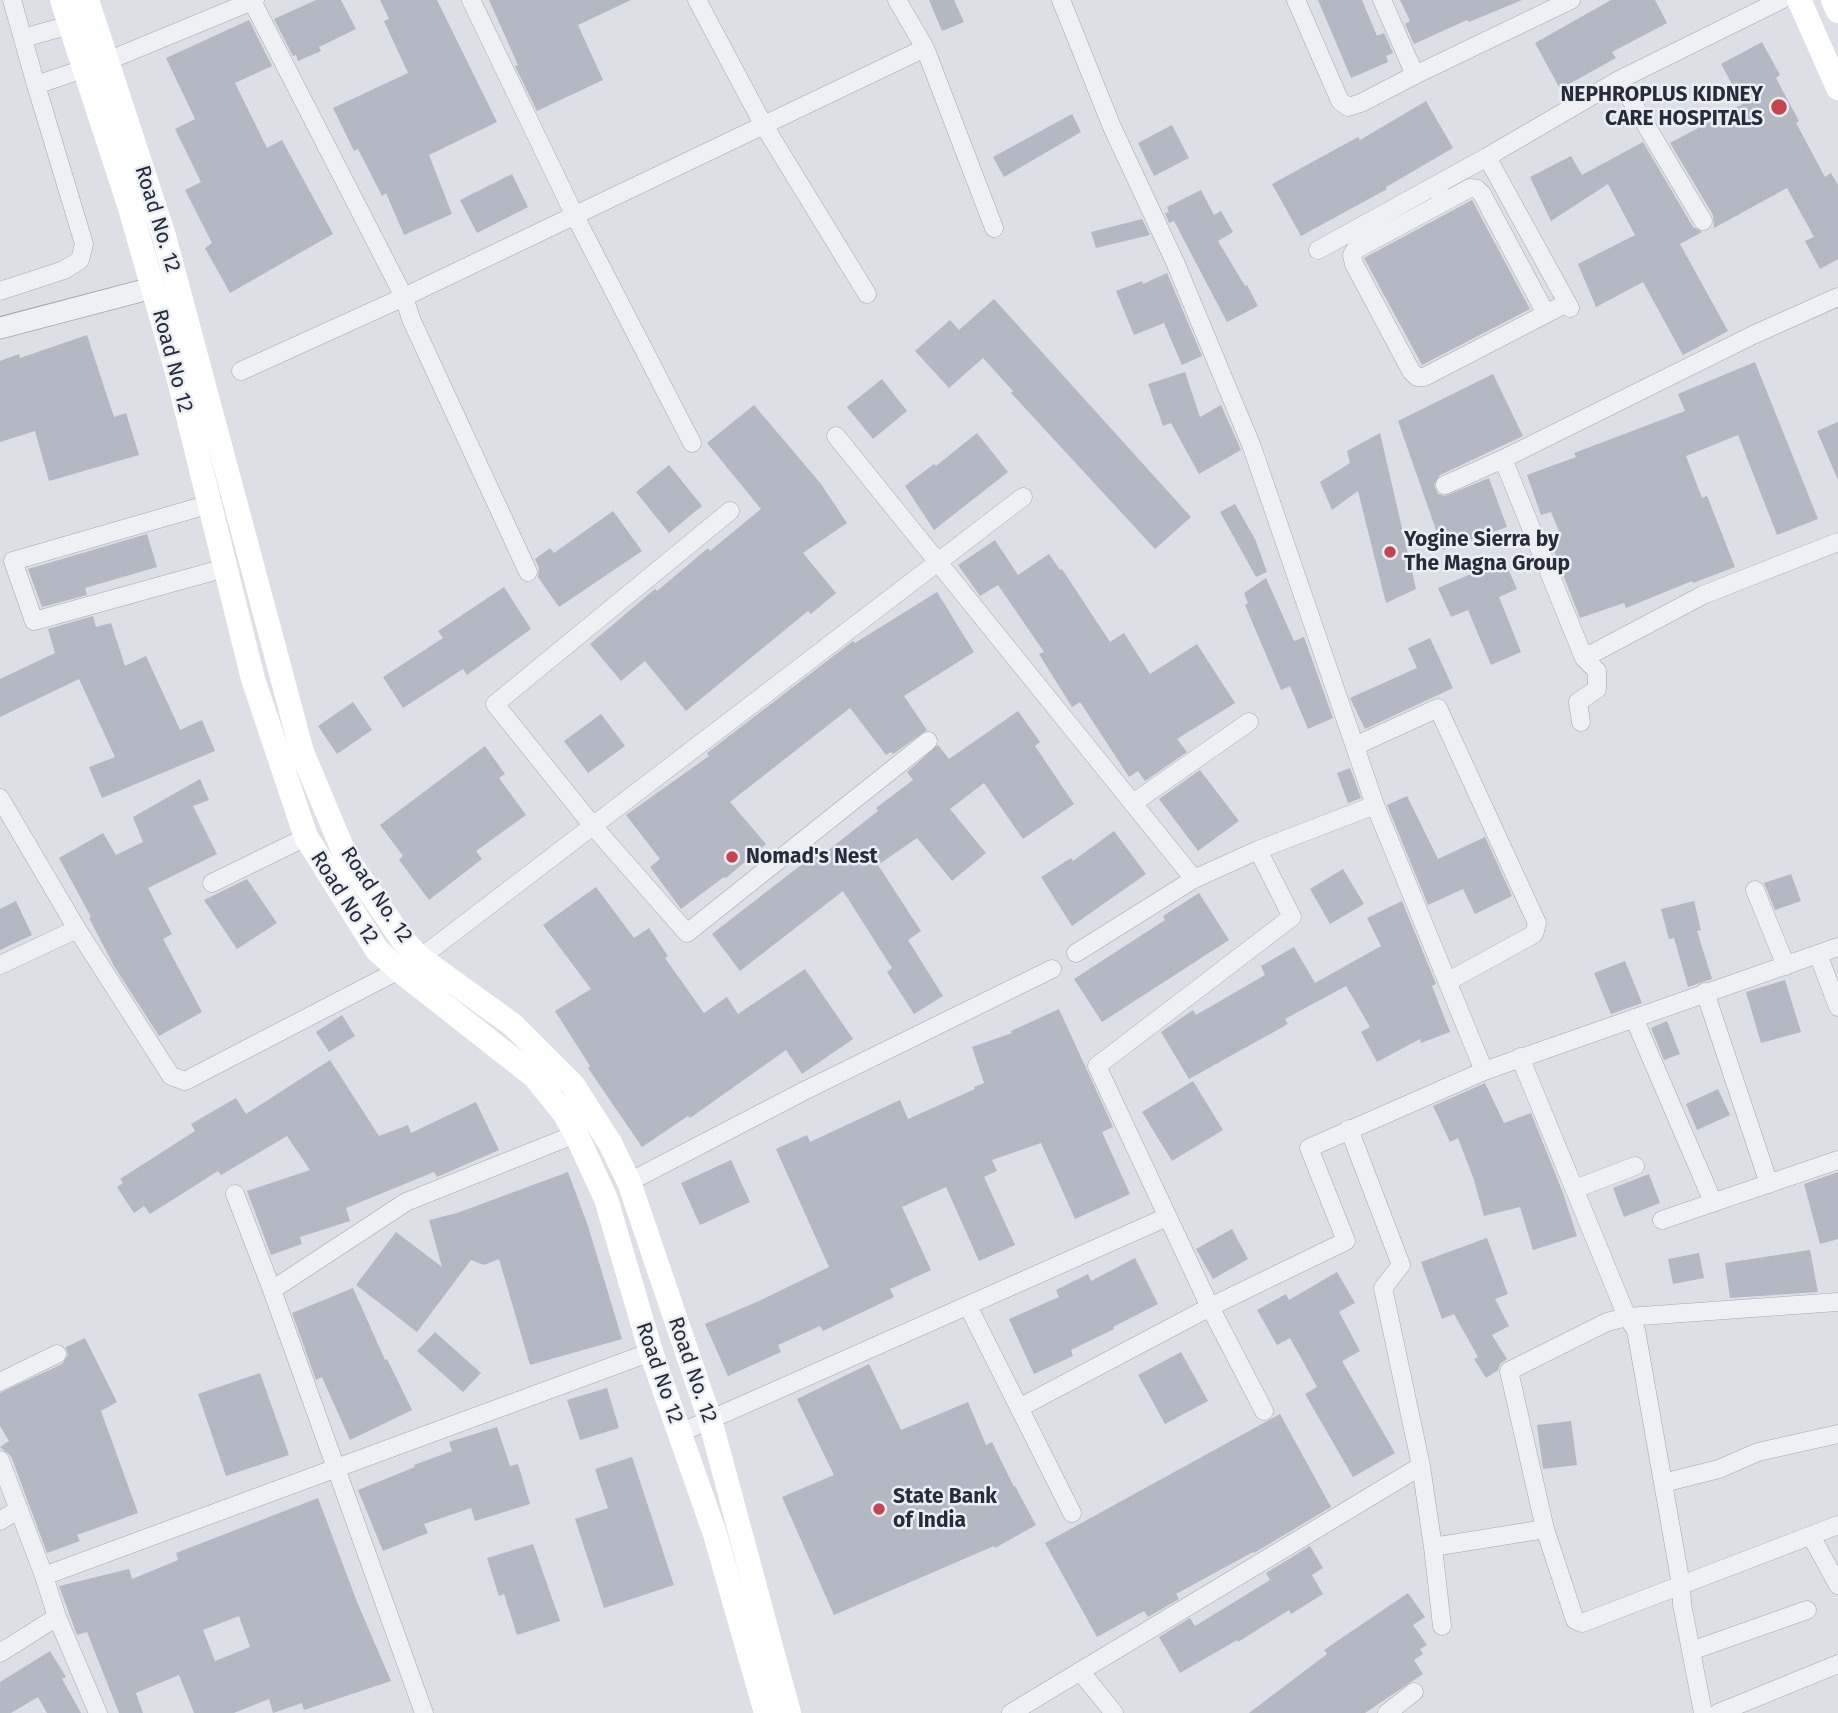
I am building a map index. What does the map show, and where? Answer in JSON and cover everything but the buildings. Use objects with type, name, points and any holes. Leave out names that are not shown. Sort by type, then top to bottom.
[{"type":"main road","name":"Road No 12","points":[[62,0],[70,25],[96,66],[130,208],[177,372],[253,680],[306,837],[377,950],[398,970],[534,1076],[564,1113],[576,1134],[606,1199],[651,1352],[715,1534],[766,1713]]},
{"type":"main road","name":"Road No. 12","points":[[87,0],[96,66],[164,236],[302,752],[346,857],[402,939],[420,958],[513,1025],[573,1085],[610,1143],[629,1182],[710,1420],[789,1713]]},
{"type":"main road","points":[[1799,0],[1838,88]]},
{"type":"main road","points":[[1833,0],[1838,11]]},
{"type":"street","points":[[0,291],[64,270],[80,260],[84,244],[12,0]]},
{"type":"street","points":[[471,0],[575,216],[692,443]]},
{"type":"street","points":[[697,0],[763,124],[867,294]]},
{"type":"street","points":[[897,0],[925,48],[994,228]]},
{"type":"street","points":[[1061,0],[1112,127],[1175,262],[1233,398],[1375,805],[1484,1070]]},
{"type":"street","points":[[1296,0],[1340,101],[1348,107],[1571,0]]},
{"type":"street","points":[[1382,0],[1415,75]]},
{"type":"street","points":[[1487,158],[1569,306],[1546,314],[1424,377],[1417,377],[1411,371],[1354,264],[1352,255],[1355,250],[1440,194],[1487,158],[1619,80],[1781,0]]},
{"type":"street","points":[[36,85],[96,66],[254,1],[404,297],[411,319],[528,572]]},
{"type":"street","points":[[23,38],[70,25]]},
{"type":"street","points":[[241,371],[404,297],[925,48]]},
{"type":"street","points":[[1619,80],[1703,221]]},
{"type":"street","points":[[1318,250],[1440,194],[1476,189],[1482,194],[1546,314]]},
{"type":"street","points":[[0,328],[152,288]]},
{"type":"street","points":[[1445,485],[1753,335],[1838,297]]},
{"type":"street","points":[[836,436],[1194,879]]},
{"type":"street","points":[[1503,459],[1584,657],[1597,671],[1597,689],[1577,702],[1581,722]]},
{"type":"street","points":[[420,958],[1023,497]]},
{"type":"street","points":[[210,504],[13,561],[34,621],[225,568]]},
{"type":"street","points":[[730,511],[495,704],[593,826],[687,933],[928,741]]},
{"type":"street","points":[[1584,657],[1703,595],[1838,541]]},
{"type":"street","points":[[1355,746],[1438,708],[1536,923],[1534,934],[1447,982]]},
{"type":"street","points":[[1133,803],[1249,722]]},
{"type":"street","points":[[0,798],[77,929],[171,1076],[185,1081],[398,970]]},
{"type":"street","points":[[1076,953],[1194,879],[1258,850],[1375,805]]},
{"type":"street","points":[[212,883],[306,837]]},
{"type":"street","points":[[1258,850],[1292,917],[1097,1066],[1210,1307],[1264,1411]]},
{"type":"street","points":[[1755,890],[1786,966]]},
{"type":"street","points":[[0,965],[77,929]]},
{"type":"street","points":[[1019,1408],[1210,1307],[1346,1241],[1309,1147],[1484,1070],[1838,947]]},
{"type":"street","points":[[1818,954],[1838,1007]]},
{"type":"street","points":[[629,1182],[804,1091],[1052,969]]},
{"type":"street","points":[[1704,992],[1769,1184]]},
{"type":"street","points":[[1634,1018],[1713,1202]]},
{"type":"street","points":[[1520,1058],[1628,1317],[1636,1330],[1703,1713]]},
{"type":"street","points":[[1349,1129],[1401,1265],[1383,1288],[1420,1466],[1441,1597],[1442,1626]]},
{"type":"street","points":[[272,1290],[407,1202],[576,1134]]},
{"type":"street","points":[[1662,1220],[1838,1160]]},
{"type":"street","points":[[1575,1189],[1635,1166]]},
{"type":"street","points":[[235,1194],[424,1713]]},
{"type":"street","points":[[680,1433],[1167,1217]]},
{"type":"street","points":[[1838,1302],[1628,1317],[1606,1322],[1509,1371],[1545,1528],[1575,1620],[1582,1623],[1838,1525]]},
{"type":"street","points":[[968,1306],[1072,1513]]},
{"type":"street","points":[[44,1576],[651,1352]]},
{"type":"street","points":[[0,1382],[57,1354]]},
{"type":"street","points":[[1663,1483],[1719,1469],[1758,1452],[1838,1434]]},
{"type":"street","points":[[0,1461],[57,1617],[98,1713]]},
{"type":"street","points":[[1011,1713],[1420,1466]]},
{"type":"street","points":[[0,1521],[19,1510]]},
{"type":"street","points":[[1433,1547],[1545,1528]]},
{"type":"street","points":[[1811,1536],[1838,1585]]},
{"type":"street","points":[[1691,1651],[1807,1610]]},
{"type":"street","points":[[0,1653],[57,1617]]},
{"type":"street","points":[[1718,1713],[1838,1664]]},
{"type":"street","points":[[1080,1671],[1114,1713]]},
{"type":"street","points":[[1387,1713],[1413,1692]]},
{"type":"place","name":"NEPHROPLUS KIDNEY CARE HOSPITALS","points":[[1779,107]]},
{"type":"place","name":"Yogine Sierra by The Magna Group","points":[[1390,552]]},
{"type":"place","name":"Nomad's Nest","points":[[732,857]]},
{"type":"place","name":"State Bank of India","points":[[879,1509]]}]
